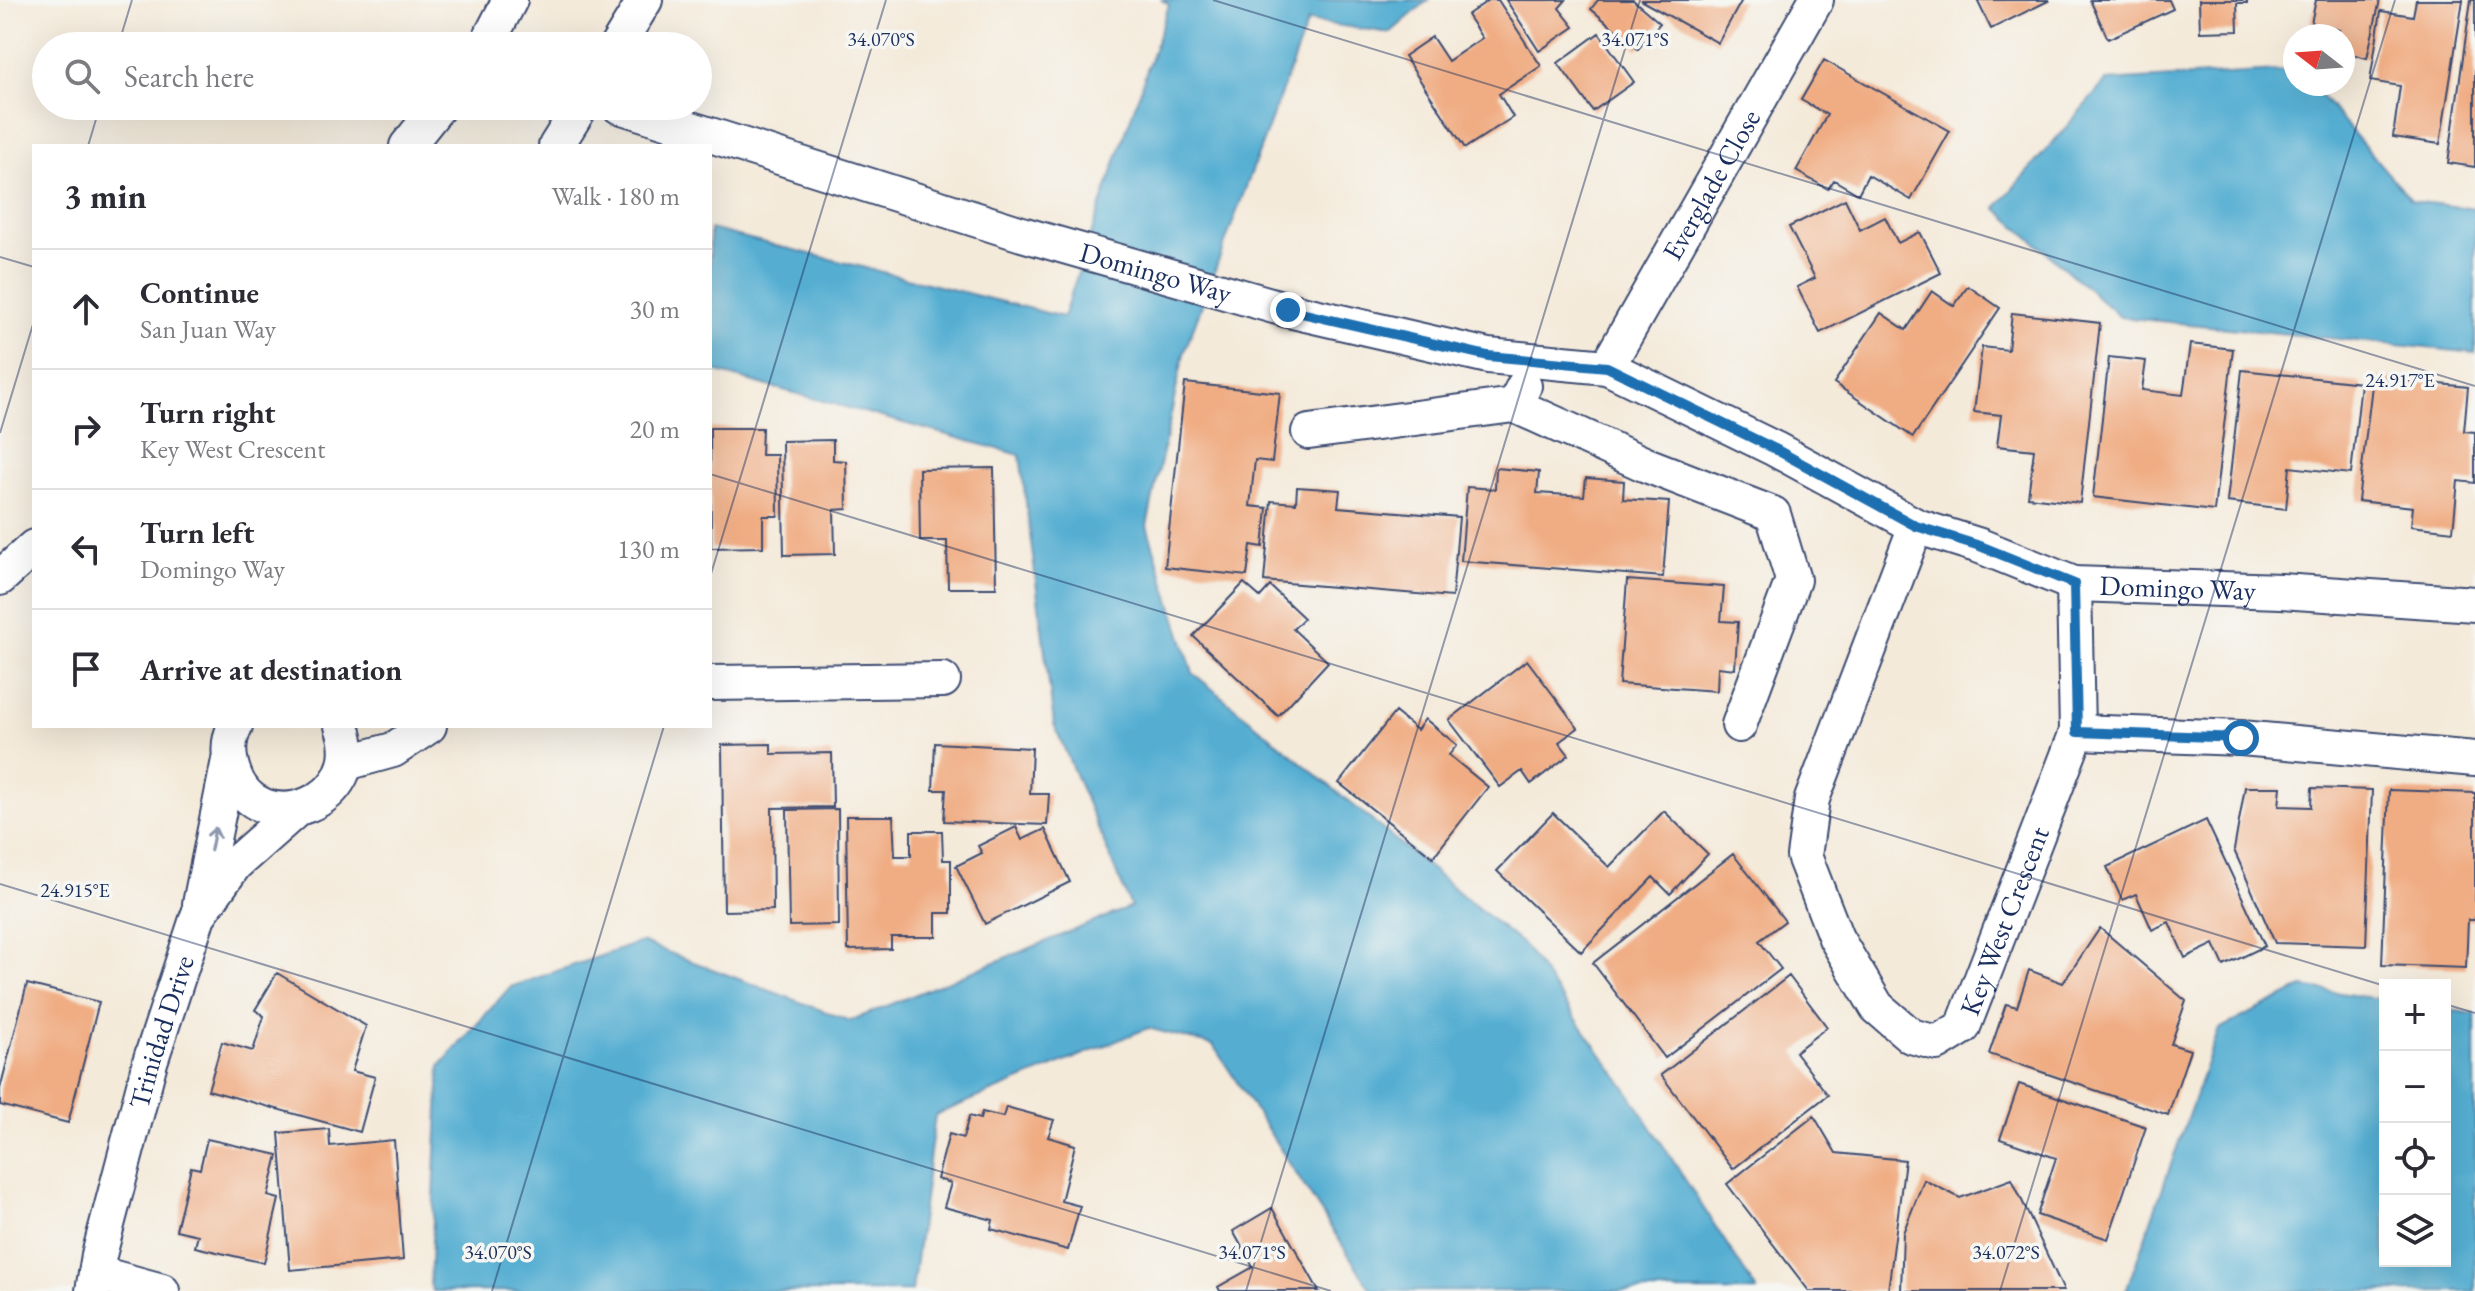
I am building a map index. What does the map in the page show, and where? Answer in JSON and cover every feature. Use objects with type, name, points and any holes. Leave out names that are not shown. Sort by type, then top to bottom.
[{"type":"street","points":[[493,32],[510,0]]},
{"type":"street","points":[[626,32],[645,0]]},
{"type":"street","name":"Everglade Close","points":[[1607,367],[1816,0]]},
{"type":"street","points":[[409,144],[428,120]]},
{"type":"street","points":[[557,144],[572,120]]},
{"type":"street","name":"Domingo Way","points":[[663,120],[1022,234],[1288,310],[1488,356],[1607,367],[1775,449],[1916,526],[1980,546],[2074,584],[2281,591],[2475,604]]},
{"type":"street","points":[[1514,405],[1537,361]]},
{"type":"street","points":[[1309,432],[1514,405],[1644,464],[1773,514],[1793,580],[1739,725]]},
{"type":"street","name":"Key West Crescent","points":[[1916,526],[1812,799],[1804,856],[1836,938],[1877,1007],[1911,1036],[1937,1043],[1963,1027],[2077,732],[2074,584]]},
{"type":"street","points":[[712,683],[943,680]]},
{"type":"street","points":[[343,728],[347,739],[346,763],[393,750],[426,728]]},
{"type":"street","points":[[2077,732],[2241,738],[2475,759]]},
{"type":"street","points":[[228,737],[237,781],[252,799],[273,808],[297,809]]},
{"type":"street","points":[[198,916],[228,737]]},
{"type":"street","name":"Trinidad Drive","points":[[95,1282],[150,1062],[198,916],[235,864],[297,809],[319,801],[328,793],[336,785],[346,763]]},
{"type":"street","points":[[95,1282],[162,1291]]},
{"type":"water","points":[[1162,0],[1428,0],[1390,33],[1308,21],[1184,353],[1147,526],[1193,673],[1524,946],[1628,1091],[1757,1291],[1372,1291],[1213,1045],[1148,1028],[935,1115],[912,1291],[433,1291],[430,1284],[440,1066],[510,987],[641,942],[850,1021],[1131,907],[1054,724],[1020,455],[712,371],[712,229],[1063,317],[1169,5]]},
{"type":"water","points":[[2283,71],[2283,96],[2321,96],[2412,201],[2475,209],[2475,353],[2120,317],[1996,208],[2106,81]]},
{"type":"water","points":[[2303,987],[2379,999],[2379,1267],[2451,1267],[2451,1010],[2475,1014],[2475,1291],[2126,1291],[2219,1029]]},
{"type":"building","points":[[1489,0],[1498,0],[1541,66],[1499,94],[1513,117],[1465,148],[1404,56],[1432,37],[1448,61],[1482,38],[1467,15]]},
{"type":"building","points":[[1506,0],[1566,0],[1559,8],[1574,27],[1539,51]]},
{"type":"building","points":[[1598,0],[1633,0],[1660,23],[1638,49],[1591,9]]},
{"type":"building","points":[[1640,0],[1742,0],[1718,43]]},
{"type":"building","points":[[1977,0],[2050,0],[1991,29]]},
{"type":"building","points":[[2090,0],[2169,0],[2173,9],[2108,39]]},
{"type":"building","points":[[2199,0],[2247,0],[2247,3],[2237,3],[2238,31],[2200,32]]},
{"type":"building","points":[[2316,0],[2380,0],[2367,58],[2355,55],[2355,24],[2311,23]]},
{"type":"building","points":[[2416,0],[2463,0],[2440,144],[2393,137],[2400,86],[2370,81],[2381,11],[2413,16]]},
{"type":"building","points":[[2471,0],[2475,0],[2475,167],[2448,163]]},
{"type":"building","points":[[1599,33],[1634,82],[1593,111],[1558,63]]},
{"type":"building","points":[[1824,60],[1950,131],[1911,200],[1868,175],[1858,194],[1834,180],[1828,189],[1796,171],[1827,115],[1801,100]]},
{"type":"building","points":[[1845,199],[1860,230],[1885,217],[1898,243],[1920,232],[1941,273],[1820,333],[1797,287],[1815,278],[1789,227]]},
{"type":"building","points":[[1968,286],[2000,308],[1913,437],[1834,383],[1881,313],[1906,330],[1932,291],[1954,306]]},
{"type":"building","points":[[2012,313],[2100,323],[2080,503],[2028,497],[2034,450],[1997,446],[2001,415],[1974,412],[1982,347],[2008,350]]},
{"type":"building","points":[[2190,344],[2233,349],[2214,511],[2093,497],[2109,357],[2146,361],[2142,390],[2183,395]]},
{"type":"building","points":[[2242,370],[2361,383],[2351,474],[2290,467],[2286,509],[2227,502]]},
{"type":"building","points":[[2373,377],[2468,387],[2464,431],[2475,432],[2475,483],[2458,481],[2453,531],[2411,526],[2413,507],[2358,501]]},
{"type":"building","points":[[1185,383],[1280,393],[1272,462],[1255,460],[1250,506],[1267,508],[1263,547],[1251,545],[1247,576],[1165,567]]},
{"type":"building","points":[[712,428],[762,428],[761,455],[777,455],[778,516],[763,516],[763,547],[712,548]]},
{"type":"building","points":[[833,440],[833,460],[846,461],[847,509],[834,510],[835,554],[784,555],[782,441]]},
{"type":"building","points":[[994,468],[996,588],[948,588],[947,541],[920,541],[919,469]]},
{"type":"building","points":[[1496,468],[1539,472],[1537,493],[1584,496],[1586,478],[1624,481],[1623,499],[1669,502],[1663,577],[1461,561],[1467,487],[1495,489]]},
{"type":"building","points":[[1297,487],[1340,490],[1338,507],[1459,517],[1452,597],[1264,581],[1271,501],[1296,503]]},
{"type":"building","points":[[1627,580],[1724,587],[1721,621],[1738,622],[1735,669],[1718,667],[1717,691],[1619,684]]},
{"type":"building","points":[[1244,583],[1260,597],[1270,586],[1304,618],[1293,629],[1328,662],[1278,716],[1193,636]]},
{"type":"building","points":[[1527,660],[1578,728],[1559,742],[1569,755],[1531,784],[1522,771],[1500,787],[1449,720]]},
{"type":"building","points":[[1395,712],[1417,730],[1425,719],[1457,745],[1449,755],[1488,787],[1433,857],[1339,783]]},
{"type":"building","points":[[935,743],[1032,748],[1030,794],[1049,794],[1047,825],[944,821],[946,790],[933,790]]},
{"type":"building","points":[[771,744],[771,754],[832,753],[833,807],[772,808],[773,910],[724,911],[722,745]]},
{"type":"building","points":[[2245,787],[2281,787],[2279,806],[2311,807],[2312,788],[2372,790],[2366,946],[2275,943],[2234,850]]},
{"type":"building","points":[[2389,790],[2475,793],[2475,920],[2468,920],[2466,968],[2382,965]]},
{"type":"building","points":[[838,809],[839,925],[789,926],[787,810]]},
{"type":"building","points":[[1664,811],[1708,854],[1670,894],[1653,877],[1581,952],[1497,871],[1553,813],[1609,867]]},
{"type":"building","points":[[846,816],[893,816],[895,856],[911,856],[911,831],[942,831],[943,860],[951,860],[951,913],[936,913],[936,937],[891,937],[891,949],[848,950]]},
{"type":"building","points":[[2206,820],[2265,946],[2224,966],[2214,944],[2185,958],[2169,922],[2152,930],[2136,894],[2122,900],[2107,867]]},
{"type":"building","points":[[1016,827],[1022,840],[1045,829],[1070,882],[985,924],[956,866],[982,853],[978,846]]},
{"type":"building","points":[[1733,854],[1785,921],[1759,941],[1781,969],[1665,1058],[1593,963]]},
{"type":"building","points":[[2100,928],[2186,1001],[2171,1044],[2190,1050],[2168,1115],[1989,1054],[2006,1004],[2017,1007],[2029,970],[2063,983]]},
{"type":"building","points":[[277,973],[366,1026],[352,1071],[375,1077],[360,1132],[208,1090],[222,1042],[253,1051],[264,1016],[255,1010]]},
{"type":"building","points":[[1789,976],[1827,1027],[1795,1052],[1828,1095],[1733,1169],[1661,1075]]},
{"type":"building","points":[[27,984],[99,1002],[68,1123],[0,1105],[0,1089]]},
{"type":"building","points":[[2019,1084],[2146,1127],[2108,1239],[2037,1215],[2056,1158],[2000,1139]]},
{"type":"building","points":[[1006,1107],[1054,1120],[1048,1137],[1075,1145],[1061,1201],[1080,1206],[1068,1250],[991,1229],[993,1220],[944,1207],[951,1183],[937,1179],[949,1134],[963,1138],[969,1116],[980,1119],[982,1112],[1003,1117]]},
{"type":"building","points":[[1814,1116],[1836,1153],[1905,1160],[1888,1291],[1809,1291],[1727,1184]]},
{"type":"building","points":[[329,1129],[330,1146],[394,1140],[403,1260],[290,1270],[279,1133]]},
{"type":"building","points":[[207,1139],[278,1155],[268,1196],[279,1199],[264,1263],[195,1247],[198,1235],[176,1230],[191,1167],[200,1169]]},
{"type":"building","points":[[2012,1179],[2064,1291],[1901,1291],[1903,1233],[1924,1180],[1960,1198]]},
{"type":"building","points":[[1272,1208],[1319,1291],[1220,1291],[1218,1287],[1253,1267],[1233,1231]]},
{"type":"route","points":[[1288,310],[1488,356],[1607,367],[1775,449],[1916,526],[1980,546],[2074,584],[2077,732],[2241,738]]}]
